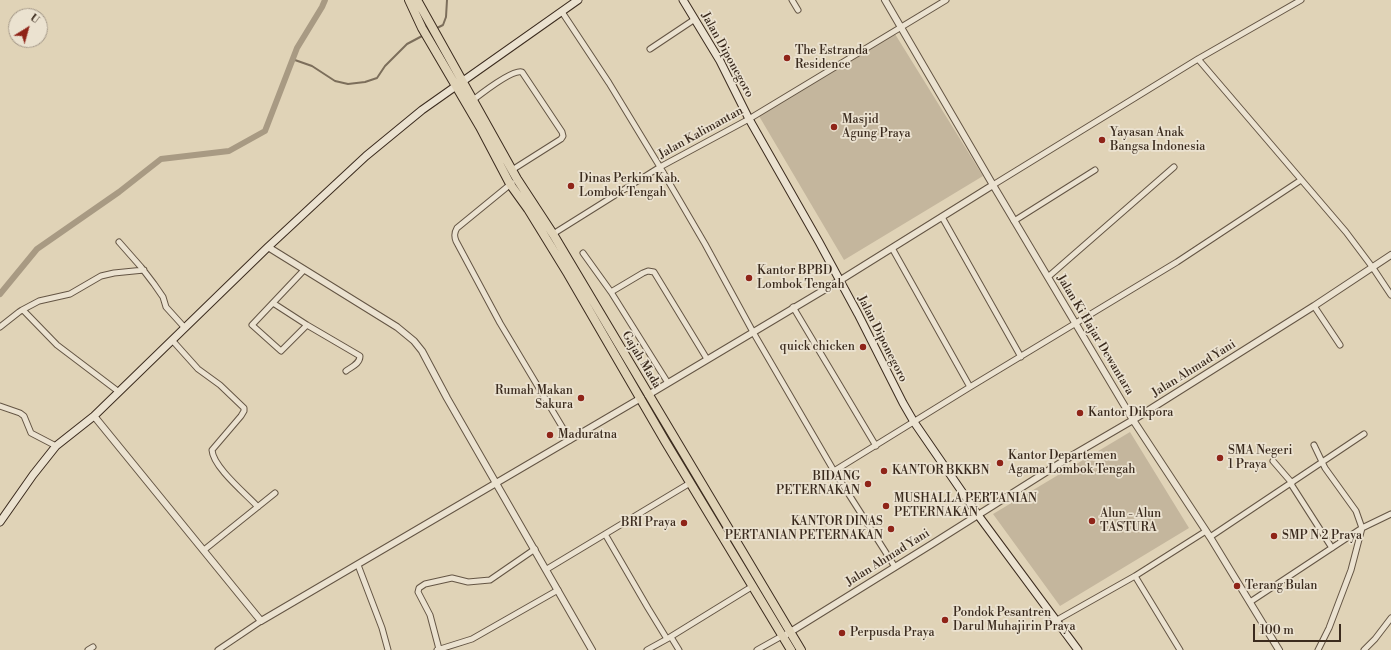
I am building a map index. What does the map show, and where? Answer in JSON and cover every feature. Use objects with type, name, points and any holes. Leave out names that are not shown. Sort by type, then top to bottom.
[{"type":"main road","points":[[409,0],[422,28],[433,37]]},
{"type":"main road","points":[[417,0],[428,21],[433,37]]},
{"type":"main road","points":[[0,522],[33,475],[56,446],[94,416],[268,247],[366,156],[422,110],[578,0]]},
{"type":"main road","name":"Jalan Diponegoro","points":[[683,0],[720,61],[750,119],[819,242],[914,422],[978,515],[1078,650]]},
{"type":"main road","name":"Gajah Mada","points":[[433,37],[463,82],[512,170],[514,181],[528,209],[586,297]]},
{"type":"main road","name":"Gajah Mada","points":[[433,37],[444,65],[456,87],[514,181],[552,234],[586,297],[726,534],[753,586],[786,634],[801,650]]},
{"type":"main road","name":"Gajah Mada","points":[[645,397],[690,483],[774,604],[791,650]]},
{"type":"street","points":[[792,0],[798,10]]},
{"type":"street","name":"Jalan Kalimantan","points":[[552,234],[660,167],[750,119],[946,0]]},
{"type":"street","points":[[1289,0],[1293,5]]},
{"type":"street","points":[[218,650],[261,621],[645,397],[793,307],[839,281],[1198,59],[1301,0]]},
{"type":"street","name":"Jalan Ki Hajar Dewantara","points":[[887,1],[1014,221],[1133,420],[1210,537],[1279,650]]},
{"type":"street","points":[[562,12],[609,83],[660,167],[705,244],[753,332],[834,471],[895,567]]},
{"type":"street","points":[[650,49],[695,18]]},
{"type":"street","points":[[1198,59],[1346,232],[1391,295]]},
{"type":"street","points":[[473,100],[502,80],[518,71],[522,72],[562,132],[563,136],[561,139],[512,170]]},
{"type":"street","points":[[1048,277],[1174,167]]},
{"type":"street","points":[[1014,221],[1095,170]]},
{"type":"street","points":[[834,471],[970,386],[1021,357],[1177,262],[1301,180]]},
{"type":"street","points":[[514,181],[457,228],[454,232],[454,236],[500,323],[570,440]]},
{"type":"street","points":[[942,217],[1021,357]]},
{"type":"street","points":[[118,242],[144,270],[162,295],[166,307],[185,328]]},
{"type":"street","points":[[268,247],[397,327],[414,341],[422,351],[592,650]]},
{"type":"street","points":[[892,248],[970,386]]},
{"type":"street","points":[[583,253],[611,292],[668,383]]},
{"type":"street","name":"Jalan Ahmad Yani","points":[[786,634],[1073,455],[1133,420],[1314,306],[1391,255]]},
{"type":"street","points":[[0,327],[22,310],[39,301],[70,294],[101,276],[144,270]]},
{"type":"street","points":[[304,270],[252,325],[280,351],[283,350],[307,325]]},
{"type":"street","points":[[611,292],[643,273],[648,271],[655,272],[707,359]]},
{"type":"street","points":[[273,303],[360,356],[358,363],[346,371]]},
{"type":"street","points":[[1314,306],[1340,345]]},
{"type":"street","points":[[793,307],[876,446]]},
{"type":"street","points":[[22,310],[27,313],[44,333],[57,345],[119,392]]},
{"type":"street","points":[[172,340],[195,367],[220,385],[244,408],[241,416],[212,451],[212,453],[218,466],[258,507]]},
{"type":"street","points":[[0,406],[20,413],[24,416],[31,433],[38,438],[56,446]]},
{"type":"street","points":[[94,416],[261,621]]},
{"type":"street","points":[[1210,537],[1364,434]]},
{"type":"street","points":[[1314,445],[1321,462],[1356,511],[1362,528],[1351,570],[1329,628],[1318,650]]},
{"type":"street","points":[[1273,461],[1292,483],[1332,548]]},
{"type":"street","points":[[547,569],[690,483]]},
{"type":"street","points":[[204,550],[275,494]]},
{"type":"street","points":[[1250,602],[1362,528],[1391,514]]},
{"type":"street","points":[[1057,620],[1135,576],[1206,531]]},
{"type":"street","points":[[605,534],[648,608],[679,650]]},
{"type":"street","points":[[535,549],[488,581],[468,582],[452,578],[425,584],[419,588],[418,592],[430,615],[438,650],[472,639],[558,590]]},
{"type":"street","points":[[358,565],[382,628],[388,650]]},
{"type":"street","points":[[1135,576],[1180,650]]},
{"type":"street","points":[[647,650],[753,586]]},
{"type":"street","points":[[1364,650],[1375,639],[1391,618]]},
{"type":"street","points":[[757,650],[786,634]]},
{"type":"street","points":[[88,650],[93,647]]},
{"type":"shaded area","points":[[895,34],[983,176],[844,260],[759,116]]},
{"type":"shaded area","name":"Alun - Alun TASTURA","points":[[1130,432],[1189,528],[1060,606],[993,514]]},
{"type":"waterway","points":[[0,294],[37,249],[119,192],[161,159],[229,151],[265,131],[297,48],[325,0]]},
{"type":"waterway","points":[[435,29],[443,25],[446,17],[447,0]]},
{"type":"waterway","points":[[292,59],[312,66],[335,81],[348,84],[365,82],[377,78],[385,66],[407,44],[424,35]]},
{"type":"place","name":"The Estranda Residence","points":[[787,58]]},
{"type":"place","name":"Masjid Agung Praya","points":[[834,127]]},
{"type":"place","name":"Yayasan Anak Bangsa Indonesia","points":[[1102,140]]},
{"type":"place","name":"Dinas Perkim Kab. Lombok Tengah","points":[[571,186]]},
{"type":"place","name":"Kantor BPBD Lombok Tengah","points":[[749,278]]},
{"type":"place","name":"quick chicken","points":[[863,347]]},
{"type":"place","name":"Rumah Makan Sakura","points":[[581,398]]},
{"type":"place","name":"Kantor Dikpora","points":[[1080,413]]},
{"type":"place","name":"Maduratna","points":[[550,435]]},
{"type":"place","name":"SMA Negeri 1 Praya","points":[[1220,458]]},
{"type":"place","name":"Kantor Departemen Agama Lombok Tengah","points":[[1000,463]]},
{"type":"place","name":"KANTOR BKKBN","points":[[884,471]]},
{"type":"place","name":"BIDANG PETERNAKAN","points":[[868,484]]},
{"type":"place","name":"MUSHALLA PERTANIAN PETERNAKAN","points":[[886,506]]},
{"type":"place","name":"Alun - Alun TASTURA","points":[[1092,521]]},
{"type":"place","name":"BRI Praya","points":[[684,523]]},
{"type":"place","name":"KANTOR DINAS PERTANIAN PETERNAKAN","points":[[891,529]]},
{"type":"place","name":"SMP N 2 Praya","points":[[1274,536]]},
{"type":"place","name":"Terang Bulan","points":[[1237,586]]},
{"type":"place","name":"Pondok Pesantren Darul Muhajirin Praya","points":[[945,620]]},
{"type":"place","name":"Perpusda Praya","points":[[842,633]]}]
